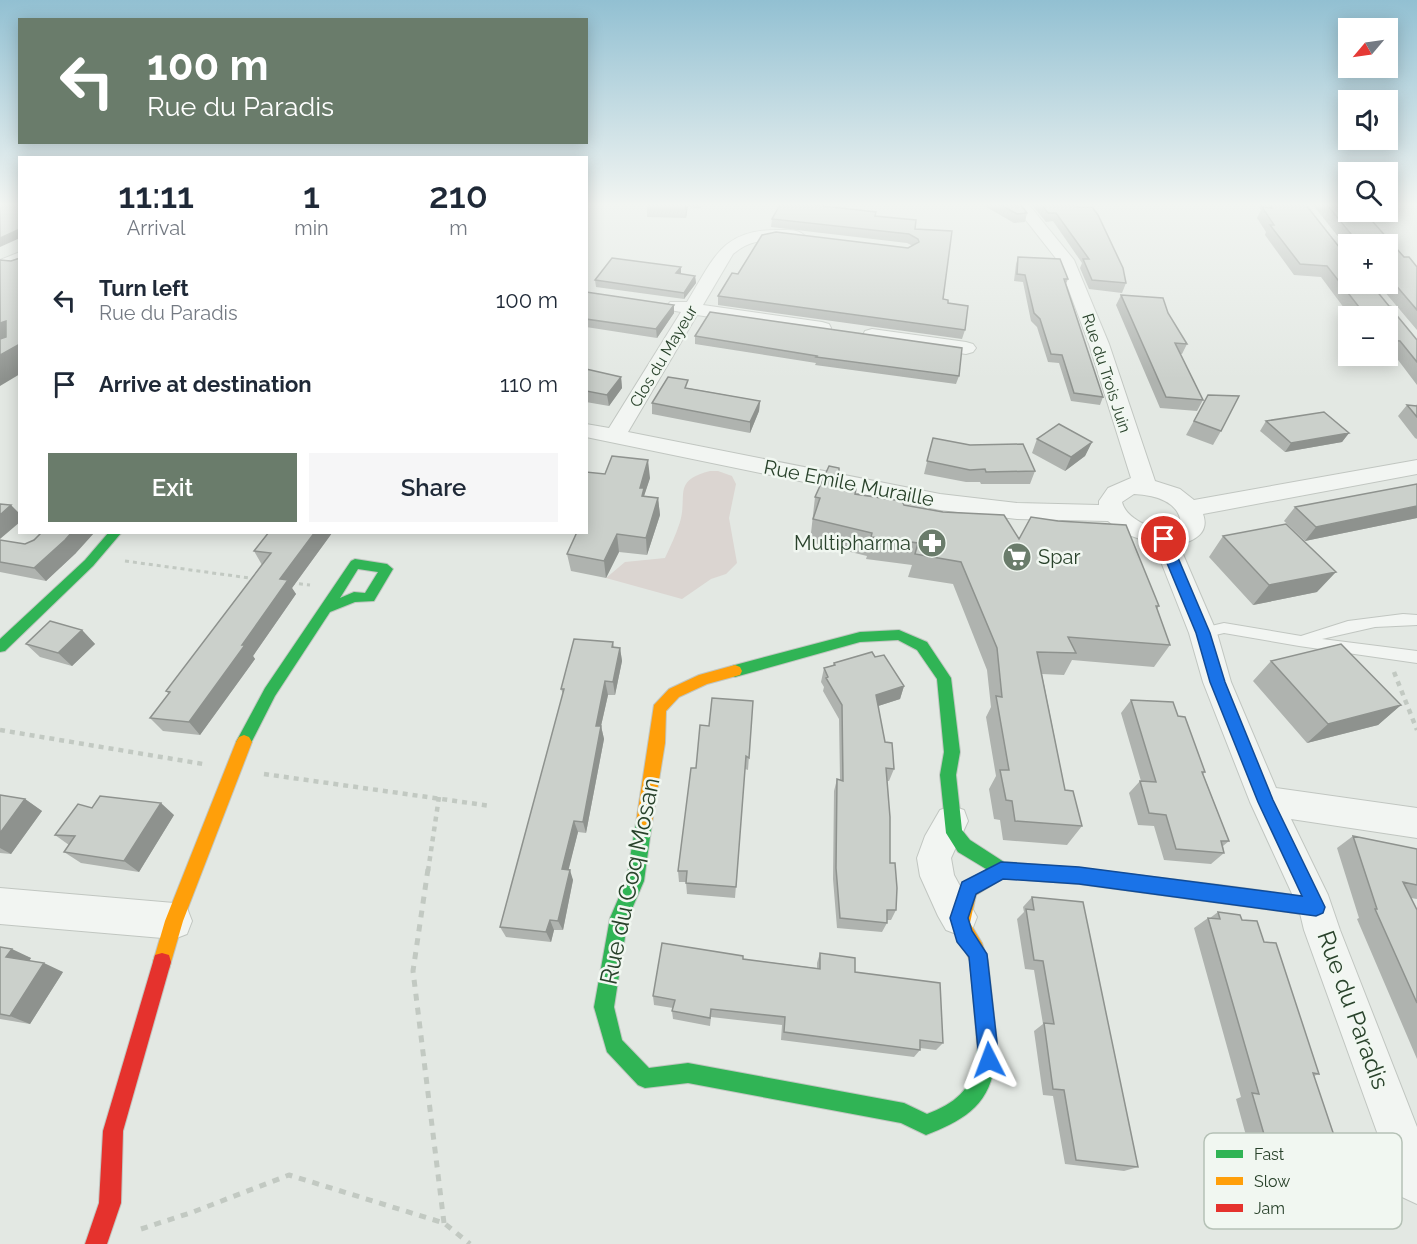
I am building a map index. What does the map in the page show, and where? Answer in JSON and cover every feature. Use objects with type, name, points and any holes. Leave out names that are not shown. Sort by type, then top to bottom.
[{"type":"street","name":"Clos du Mayeur","points":[[615,435],[720,263]]},
{"type":"street","name":"Rue du Trois Juin","points":[[1067,263],[1099,344],[1145,486]]},
{"type":"street","points":[[657,303],[966,348]]},
{"type":"street","name":"Rue Emile Muraille","points":[[588,430],[940,502],[1017,511],[1114,513]]},
{"type":"street","points":[[1190,509],[1417,467]]},
{"type":"street","points":[[1145,486],[1171,494],[1190,509],[1193,526],[1187,533],[1164,539],[1130,528],[1114,513],[1111,504],[1113,496],[1120,489],[1145,486]]},
{"type":"street","points":[[0,647],[94,557],[114,534]]},
{"type":"street","name":"Rue du Paradis","points":[[1164,539],[1203,633],[1217,682],[1266,802],[1316,907],[1322,930],[1399,1133]]},
{"type":"street","points":[[96,1243],[110,1203],[113,1131],[174,921],[232,769],[255,718],[355,564],[387,569],[369,598],[354,597],[326,609]]},
{"type":"street","name":"Rue du Coq Mosan","points":[[952,821],[934,853],[939,878],[948,900],[959,918],[964,936],[978,954],[989,1060],[982,1085],[965,1108],[946,1121],[926,1125],[904,1113],[688,1073],[645,1078],[614,1046],[604,1007],[619,918],[635,881],[657,743],[659,709],[674,693],[704,679],[860,637],[899,635],[922,646],[944,678],[952,752],[948,775],[954,833],[976,855],[1001,870],[1079,876],[1316,907]]},
{"type":"street","points":[[1266,802],[1316,807],[1417,823]]},
{"type":"street","points":[[959,918],[969,888],[1001,870]]},
{"type":"street","points":[[0,906],[174,921]]},
{"type":"street","name":"Rue du Paradis","points":[[1402,1142],[1417,1182]]},
{"type":"lane","points":[[1,270],[18,273]]},
{"type":"lane","points":[[1299,641],[1355,625],[1394,618],[1417,620]]},
{"type":"lane","points":[[1203,633],[1224,628],[1417,657]]},
{"type":"path","points":[[94,557],[267,580]]},
{"type":"path","points":[[290,583],[338,589]]},
{"type":"path","points":[[1386,652],[1417,730]]},
{"type":"path","points":[[439,797],[413,971],[444,1223]]},
{"type":"path","points":[[96,1243],[193,1212],[289,1175],[444,1223],[470,1244]]},
{"type":"shaded area","points":[[710,471],[732,476],[736,484],[729,518],[737,563],[726,574],[711,579],[682,599],[606,578],[625,562],[665,558],[680,522],[686,484],[690,479]]},
{"type":"building","points":[[0,263],[18,263],[18,345],[0,355],[0,339],[6,337],[6,321],[0,323]]},
{"type":"building","points":[[608,263],[651,263],[681,267],[676,273],[695,276],[684,293],[595,280]]},
{"type":"building","points":[[745,263],[948,263],[943,299],[948,300],[948,303],[968,306],[965,330],[718,296],[732,273],[738,274]]},
{"type":"building","points":[[1018,263],[1062,263],[1068,279],[1064,279],[1103,397],[1074,393],[1062,355],[1051,354],[1040,319],[1034,313],[1025,275],[1017,274]]},
{"type":"building","points":[[1085,263],[1121,263],[1126,283],[1092,280]]},
{"type":"building","points":[[1299,263],[1338,263],[1338,280],[1327,266]]},
{"type":"building","points":[[1398,263],[1414,263],[1417,267],[1417,310],[1398,288]]},
{"type":"building","points":[[588,292],[674,305],[656,329],[588,319]]},
{"type":"building","points":[[1349,294],[1379,294],[1389,306],[1358,306]]},
{"type":"building","points":[[1121,295],[1163,298],[1168,313],[1187,344],[1175,343],[1203,400],[1166,397]]},
{"type":"building","points":[[710,312],[962,348],[959,376],[816,357],[695,336]]},
{"type":"building","points":[[1398,317],[1417,340],[1417,362],[1398,341]]},
{"type":"building","points":[[588,369],[621,377],[607,395],[588,391]]},
{"type":"building","points":[[668,377],[688,380],[685,388],[760,401],[750,422],[652,403]]},
{"type":"building","points":[[1208,395],[1239,396],[1221,431],[1194,421]]},
{"type":"building","points":[[1407,405],[1417,406],[1417,417]]},
{"type":"building","points":[[1324,412],[1349,433],[1291,443],[1266,421]]},
{"type":"building","points":[[1059,424],[1092,442],[1071,457],[1037,439]]},
{"type":"building","points":[[933,438],[970,445],[1023,444],[1035,471],[986,472],[985,469],[970,470],[927,461]]},
{"type":"building","points":[[612,456],[648,460],[640,488],[644,488],[642,496],[658,498],[646,538],[617,534],[604,561],[567,554],[576,534],[588,534],[588,472],[605,474]]},
{"type":"building","points":[[829,466],[839,468],[839,485],[856,489],[855,494],[902,501],[904,505],[943,512],[1004,515],[1019,539],[1031,517],[1126,525],[1159,606],[1156,606],[1170,645],[1068,637],[1076,653],[1037,652],[1065,790],[1073,791],[1082,826],[1015,821],[1012,801],[1006,800],[1000,770],[1009,770],[996,696],[1002,697],[997,648],[961,562],[915,554],[918,543],[871,537],[872,533],[813,519],[820,498],[815,497]]},
{"type":"building","points":[[1417,484],[1417,506],[1316,527],[1295,507]]},
{"type":"building","points":[[0,504],[11,505],[0,515]]},
{"type":"building","points":[[1286,524],[1336,572],[1269,585],[1223,536]]},
{"type":"building","points":[[40,534],[70,534],[34,568],[0,562],[0,540],[25,544]]},
{"type":"building","points":[[267,534],[314,534],[280,579],[288,580],[242,645],[245,645],[189,722],[150,718],[170,692],[166,691],[271,553],[254,551]]},
{"type":"building","points":[[50,621],[82,630],[58,653],[26,644]]},
{"type":"building","points":[[574,639],[613,642],[612,647],[620,648],[613,682],[605,681],[596,726],[601,726],[583,822],[574,821],[562,869],[570,870],[558,921],[550,920],[546,932],[500,927],[564,689],[561,689]]},
{"type":"building","points":[[1341,644],[1401,705],[1328,724],[1271,661]]},
{"type":"building","points":[[872,652],[875,657],[884,655],[904,686],[876,695],[885,742],[892,743],[894,769],[886,768],[890,817],[890,863],[895,863],[896,910],[887,910],[887,923],[840,918],[836,868],[837,779],[843,781],[842,705],[826,678],[828,677],[824,668]]},
{"type":"building","points":[[712,698],[753,701],[749,758],[746,756],[736,887],[686,883],[687,871],[678,871],[691,768],[696,768],[700,725],[709,726]]},
{"type":"building","points":[[1131,700],[1173,702],[1178,716],[1185,717],[1205,772],[1202,772],[1229,841],[1221,841],[1224,853],[1176,849],[1166,815],[1149,813],[1140,781],[1156,782]]},
{"type":"building","points":[[0,795],[25,799],[0,833]]},
{"type":"building","points":[[100,796],[161,803],[124,861],[64,852],[75,836],[55,835],[78,804],[92,808]]},
{"type":"building","points":[[1353,836],[1417,849],[1417,885],[1403,882],[1417,910],[1417,1003],[1375,909],[1377,909]]},
{"type":"building","points":[[1032,897],[1083,902],[1138,1167],[1076,1160],[1064,1090],[1053,1089],[1044,1023],[1054,1024],[1043,961],[1034,960],[1026,909],[1034,910]]},
{"type":"building","points":[[1218,912],[1240,915],[1242,920],[1257,921],[1264,942],[1276,943],[1319,1074],[1313,1073],[1333,1133],[1264,1133],[1252,1093],[1259,1094],[1208,918],[1220,919]]},
{"type":"building","points":[[662,943],[743,956],[743,959],[820,969],[820,953],[855,958],[855,972],[940,983],[943,1043],[920,1040],[920,1050],[784,1032],[785,1017],[711,1009],[710,1018],[672,1011],[675,1000],[653,996]]},
{"type":"building","points":[[0,947],[12,949],[6,957],[44,963],[10,1016],[0,1014]]},
{"type":"traffic: fast","points":[[0,647],[89,563],[114,534]]},
{"type":"traffic: fast","points":[[244,742],[270,692],[355,564],[387,569],[369,598],[354,597],[325,609]]},
{"type":"traffic: fast","points":[[735,671],[860,637],[899,635],[922,646],[944,678],[952,752],[948,775],[954,833],[964,846],[1001,870],[1079,876],[1220,894]]},
{"type":"traffic: fast","points":[[644,823],[635,881],[619,918],[604,1007],[614,1045],[645,1078],[688,1073],[904,1113],[926,1125],[955,1113],[973,1096],[984,1074],[987,1043]]},
{"type":"traffic: slow","points":[[644,823],[657,743],[659,709],[674,693],[704,679],[735,671]]},
{"type":"traffic: slow","points":[[162,962],[174,921],[244,742]]},
{"type":"traffic: slow","points":[[987,1043],[979,961],[963,929],[961,915],[969,889],[1001,870]]},
{"type":"traffic: slow","points":[[1220,894],[1316,907]]},
{"type":"traffic: jam","points":[[96,1244],[110,1203],[113,1131],[162,962]]},
{"type":"place","name":"Multipharma","points":[[932,543]]},
{"type":"place","name":"Spar","points":[[1017,557]]},
{"type":"route","points":[[989,1060],[978,954],[964,936],[959,918],[969,888],[1001,870],[1045,872],[1316,907],[1266,802],[1217,682],[1203,633],[1164,539]]}]
